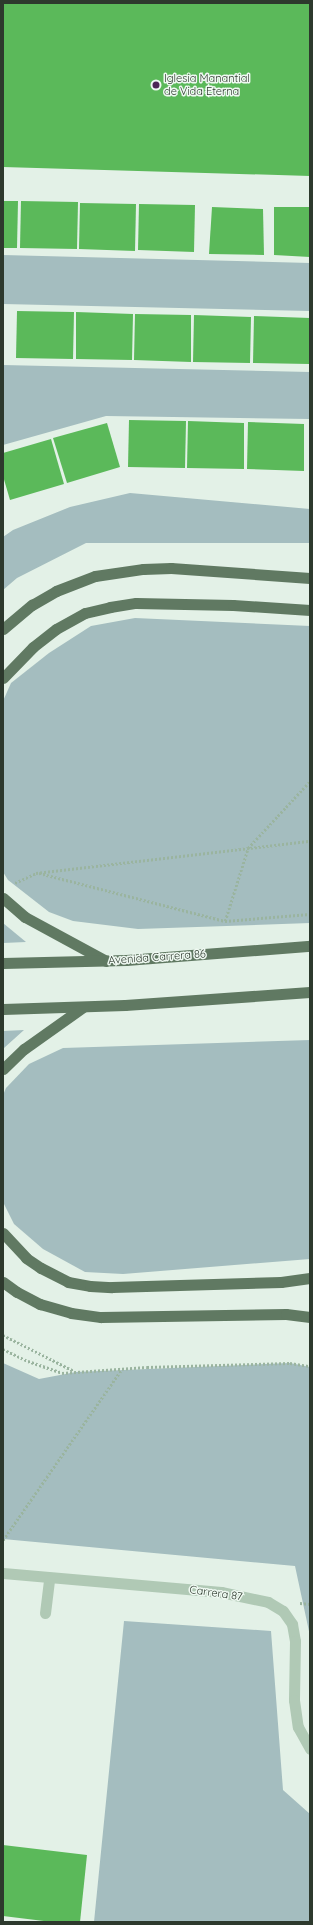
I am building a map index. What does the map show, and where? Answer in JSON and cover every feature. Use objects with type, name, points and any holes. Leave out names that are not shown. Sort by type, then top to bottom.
[{"type":"main road","points":[[3,630],[32,605],[56,591],[102,575],[143,569],[171,568],[310,578]]},
{"type":"main road","points":[[3,678],[33,647],[56,629],[85,614],[110,606],[136,603],[233,605],[310,610]]},
{"type":"main road","points":[[3,898],[25,917],[107,961]]},
{"type":"main road","name":"Avenida Carrera 86","points":[[3,963],[126,960],[310,946]]},
{"type":"main road","points":[[3,1009],[125,1005],[310,992]]},
{"type":"main road","points":[[3,1069],[24,1049],[83,1007]]},
{"type":"main road","points":[[3,1233],[26,1258],[41,1268],[68,1282],[90,1286],[112,1287],[281,1282],[310,1278]]},
{"type":"main road","points":[[3,1282],[17,1292],[40,1304],[71,1313],[101,1317],[286,1314],[310,1317]]},
{"type":"street","name":"Carrera 87","points":[[3,1573],[221,1592],[268,1602],[283,1611],[292,1624],[295,1641],[294,1700],[298,1727],[310,1749]]},
{"type":"street","points":[[45,1613],[49,1578]]},
{"type":"path","points":[[225,920],[248,848],[310,780]]},
{"type":"path","points":[[10,885],[36,873],[310,840]]},
{"type":"path","points":[[36,873],[225,920],[310,914]]},
{"type":"path","points":[[3,1335],[76,1372]]},
{"type":"path","points":[[3,1348],[28,1361],[62,1373],[122,1369],[290,1363],[310,1366]]},
{"type":"path","points":[[3,1540],[122,1369]]},
{"type":"shaded area","points":[[3,255],[310,263],[310,311],[3,304]]},
{"type":"shaded area","points":[[3,365],[310,372],[310,419],[106,416],[3,445]]},
{"type":"shaded area","points":[[130,493],[310,509],[310,543],[86,543],[17,578],[3,590],[3,537],[13,530],[70,507]]},
{"type":"shaded area","points":[[135,618],[310,626],[310,923],[138,929],[73,921],[49,912],[8,880],[3,872],[3,701],[11,683],[49,653],[91,626]]},
{"type":"shaded area","points":[[3,923],[26,942],[3,943]]},
{"type":"shaded area","points":[[24,1030],[4,1048],[3,1050],[3,1031]]},
{"type":"shaded area","points":[[310,1040],[310,1259],[123,1274],[85,1272],[43,1249],[14,1224],[3,1202],[3,1095],[6,1088],[29,1064],[63,1048]]},
{"type":"shaded area","points":[[3,1363],[39,1379],[76,1372],[290,1363],[310,1367],[310,1636],[295,1566],[3,1539]]},
{"type":"shaded area","points":[[124,1621],[271,1631],[283,1790],[310,1814],[310,1922],[94,1922]]},
{"type":"building","name":"Iglesia Manantial de Vida Eterna","points":[[3,3],[310,3],[310,176],[3,167]]},
{"type":"building","points":[[3,201],[18,201],[17,248],[3,248]]},
{"type":"building","points":[[21,201],[78,202],[77,249],[20,248]]},
{"type":"building","points":[[80,203],[136,204],[135,251],[79,249]]},
{"type":"building","points":[[139,204],[195,205],[194,252],[138,250]]},
{"type":"building","points":[[212,207],[263,209],[264,255],[209,254]]},
{"type":"building","points":[[274,207],[310,207],[310,257],[274,255]]},
{"type":"building","points":[[17,311],[74,312],[73,359],[16,358]]},
{"type":"building","points":[[76,312],[133,314],[132,360],[76,359]]},
{"type":"building","points":[[135,314],[191,315],[191,362],[134,360]]},
{"type":"building","points":[[194,315],[251,317],[250,363],[193,362]]},
{"type":"building","points":[[254,316],[310,318],[309,364],[253,363]]},
{"type":"building","points":[[129,420],[186,421],[185,468],[128,467]]},
{"type":"building","points":[[188,421],[244,423],[244,469],[187,468]]},
{"type":"building","points":[[248,422],[304,424],[304,471],[247,469]]},
{"type":"building","points":[[107,423],[120,467],[67,483],[53,438]]},
{"type":"building","points":[[51,439],[64,484],[10,500],[3,476],[3,453]]},
{"type":"building","points":[[3,1845],[87,1855],[80,1922],[52,1922],[3,1916]]},
{"type":"place","name":"Iglesia Manantial de Vida Eterna","points":[[156,85]]}]
